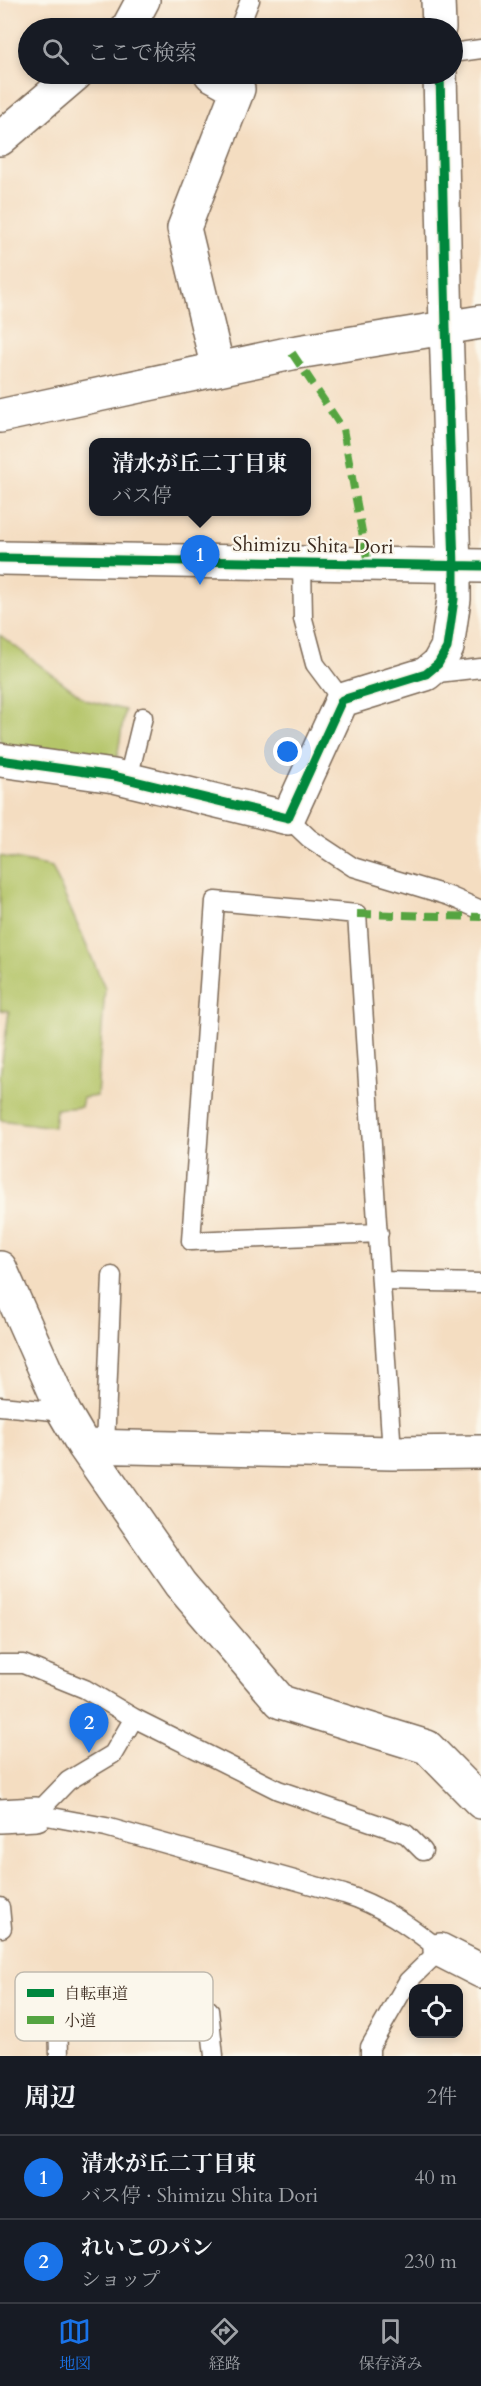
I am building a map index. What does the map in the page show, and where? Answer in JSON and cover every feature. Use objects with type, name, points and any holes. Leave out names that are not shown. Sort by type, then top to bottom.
[{"type":"street","points":[[438,0],[439,18]]},
{"type":"street","points":[[0,139],[64,84]]},
{"type":"street","points":[[218,369],[184,228],[238,88],[230,84]]},
{"type":"street","points":[[0,760],[128,779],[288,818],[342,700],[426,674],[438,664],[447,648],[454,599],[468,566],[446,327],[440,84]]},
{"type":"street","points":[[0,416],[292,353],[481,322]]},
{"type":"street","name":"Shimizu Shita Dori","points":[[0,558],[468,566]]},
{"type":"street","points":[[0,1268],[64,1412],[94,1446],[180,1584],[281,1702],[428,1747],[481,1802]]},
{"type":"street","points":[[94,1446],[392,1453],[481,1452]]},
{"type":"street","points":[[0,1816],[36,1814]]},
{"type":"street","points":[[440,1950],[481,1971]]},
{"type":"lane","points":[[242,18],[250,0]]},
{"type":"lane","points":[[463,52],[481,49]]},
{"type":"lane","points":[[302,563],[303,619],[315,663],[342,700]]},
{"type":"lane","points":[[426,674],[481,668]]},
{"type":"lane","points":[[128,779],[143,717]]},
{"type":"lane","points":[[288,818],[309,837],[352,867],[449,896],[481,910]]},
{"type":"lane","points":[[379,1233],[191,1241],[214,901],[357,914],[379,1233],[392,1453]]},
{"type":"lane","points":[[94,1446],[112,1276]]},
{"type":"lane","points":[[382,1281],[481,1283]]},
{"type":"lane","points":[[0,1406],[64,1412]]},
{"type":"lane","points":[[0,1664],[23,1665],[85,1689],[134,1718],[278,1790],[406,1834],[423,1851]]},
{"type":"lane","points":[[36,1814],[68,1781],[113,1754],[134,1718]]},
{"type":"lane","points":[[36,1814],[106,1827],[370,1902],[413,1928],[440,1950],[408,1981],[370,2047],[370,2056]]},
{"type":"lane","points":[[0,1907],[2,1928]]},
{"type":"lane","points":[[59,2041],[59,2056]]},
{"type":"lane","points":[[212,2041],[214,2056]]},
{"type":"green space","points":[[0,635],[86,700],[125,710],[114,776],[0,747]]},
{"type":"green space","points":[[0,856],[52,867],[105,988],[97,1096],[83,1098],[81,1107],[56,1109],[54,1127],[0,1120],[0,1076],[9,1011],[0,1010]]},
{"type":"marked path","points":[[292,353],[343,429],[368,564]]},
{"type":"marked path","points":[[357,914],[481,917]]},
{"type":"cycle path","points":[[0,760],[114,776],[288,818],[342,700],[426,674],[438,664],[447,648],[454,599],[440,84]]},
{"type":"cycle path","points":[[0,558],[481,566]]},
{"type":"place","name":"清水が丘二丁目東","points":[[200,585]]},
{"type":"place","name":"れいこのパン","points":[[89,1753]]}]
